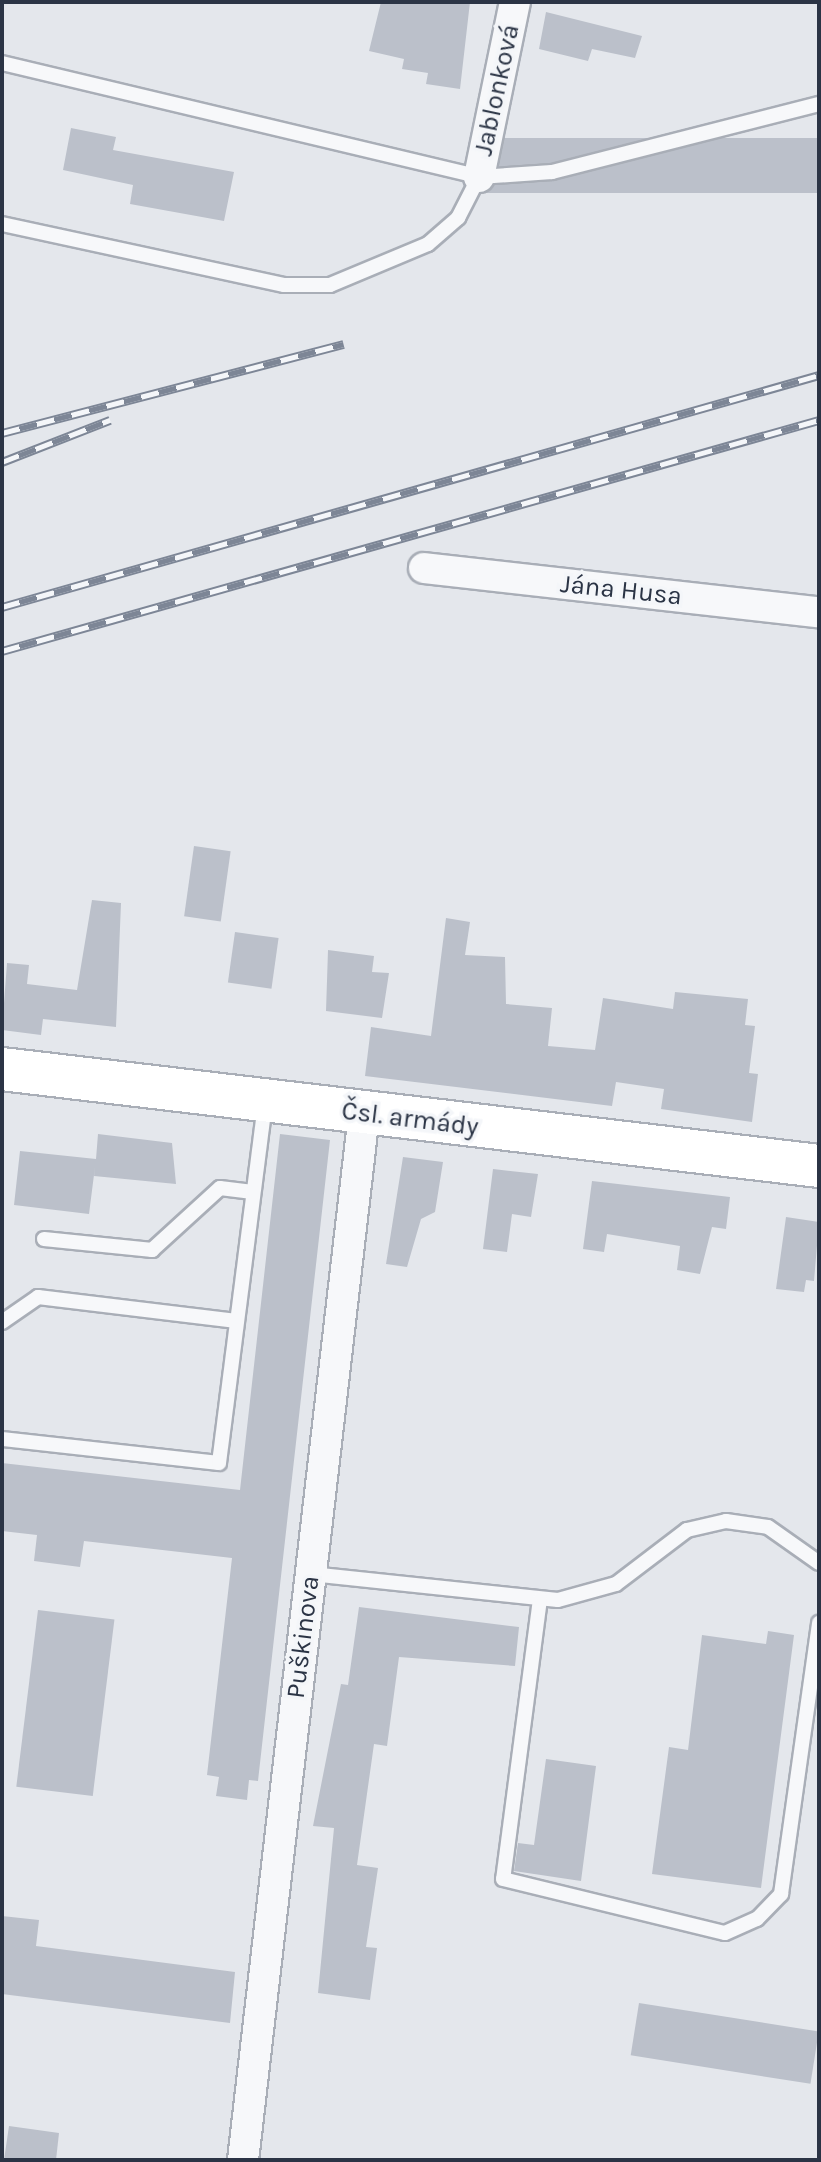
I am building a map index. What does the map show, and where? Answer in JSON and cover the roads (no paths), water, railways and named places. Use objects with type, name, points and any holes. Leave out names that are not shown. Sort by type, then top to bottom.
[{"type":"street","name":"Jablonková","points":[[479,177],[515,2]]},
{"type":"street","name":"Jána Husa","points":[[424,568],[819,612]]},
{"type":"street","name":"Čsl. armády","points":[[2,1069],[819,1166]]},
{"type":"street","name":"Puškinova","points":[[243,2160],[364,1114]]},
{"type":"lane","points":[[2,63],[479,177],[552,172],[819,104]]},
{"type":"lane","points":[[2,224],[284,285],[330,285],[428,244],[458,218],[479,177]]},
{"type":"lane","points":[[2,1439],[219,1463],[265,1102]]},
{"type":"lane","points":[[44,1239],[152,1250],[220,1188],[253,1192]]},
{"type":"lane","points":[[2,1322],[38,1297],[237,1321]]},
{"type":"lane","points":[[311,1574],[540,1599],[616,1584],[687,1530],[726,1521],[768,1527],[819,1563]]},
{"type":"lane","points":[[540,1599],[503,1879],[725,1933],[757,1919],[781,1894],[819,1623]]},
{"type":"railway","points":[[2,433],[344,344]]},
{"type":"railway","points":[[2,607],[819,375]]},
{"type":"railway","points":[[2,462],[110,420]]},
{"type":"railway","points":[[2,651],[819,420]]}]
